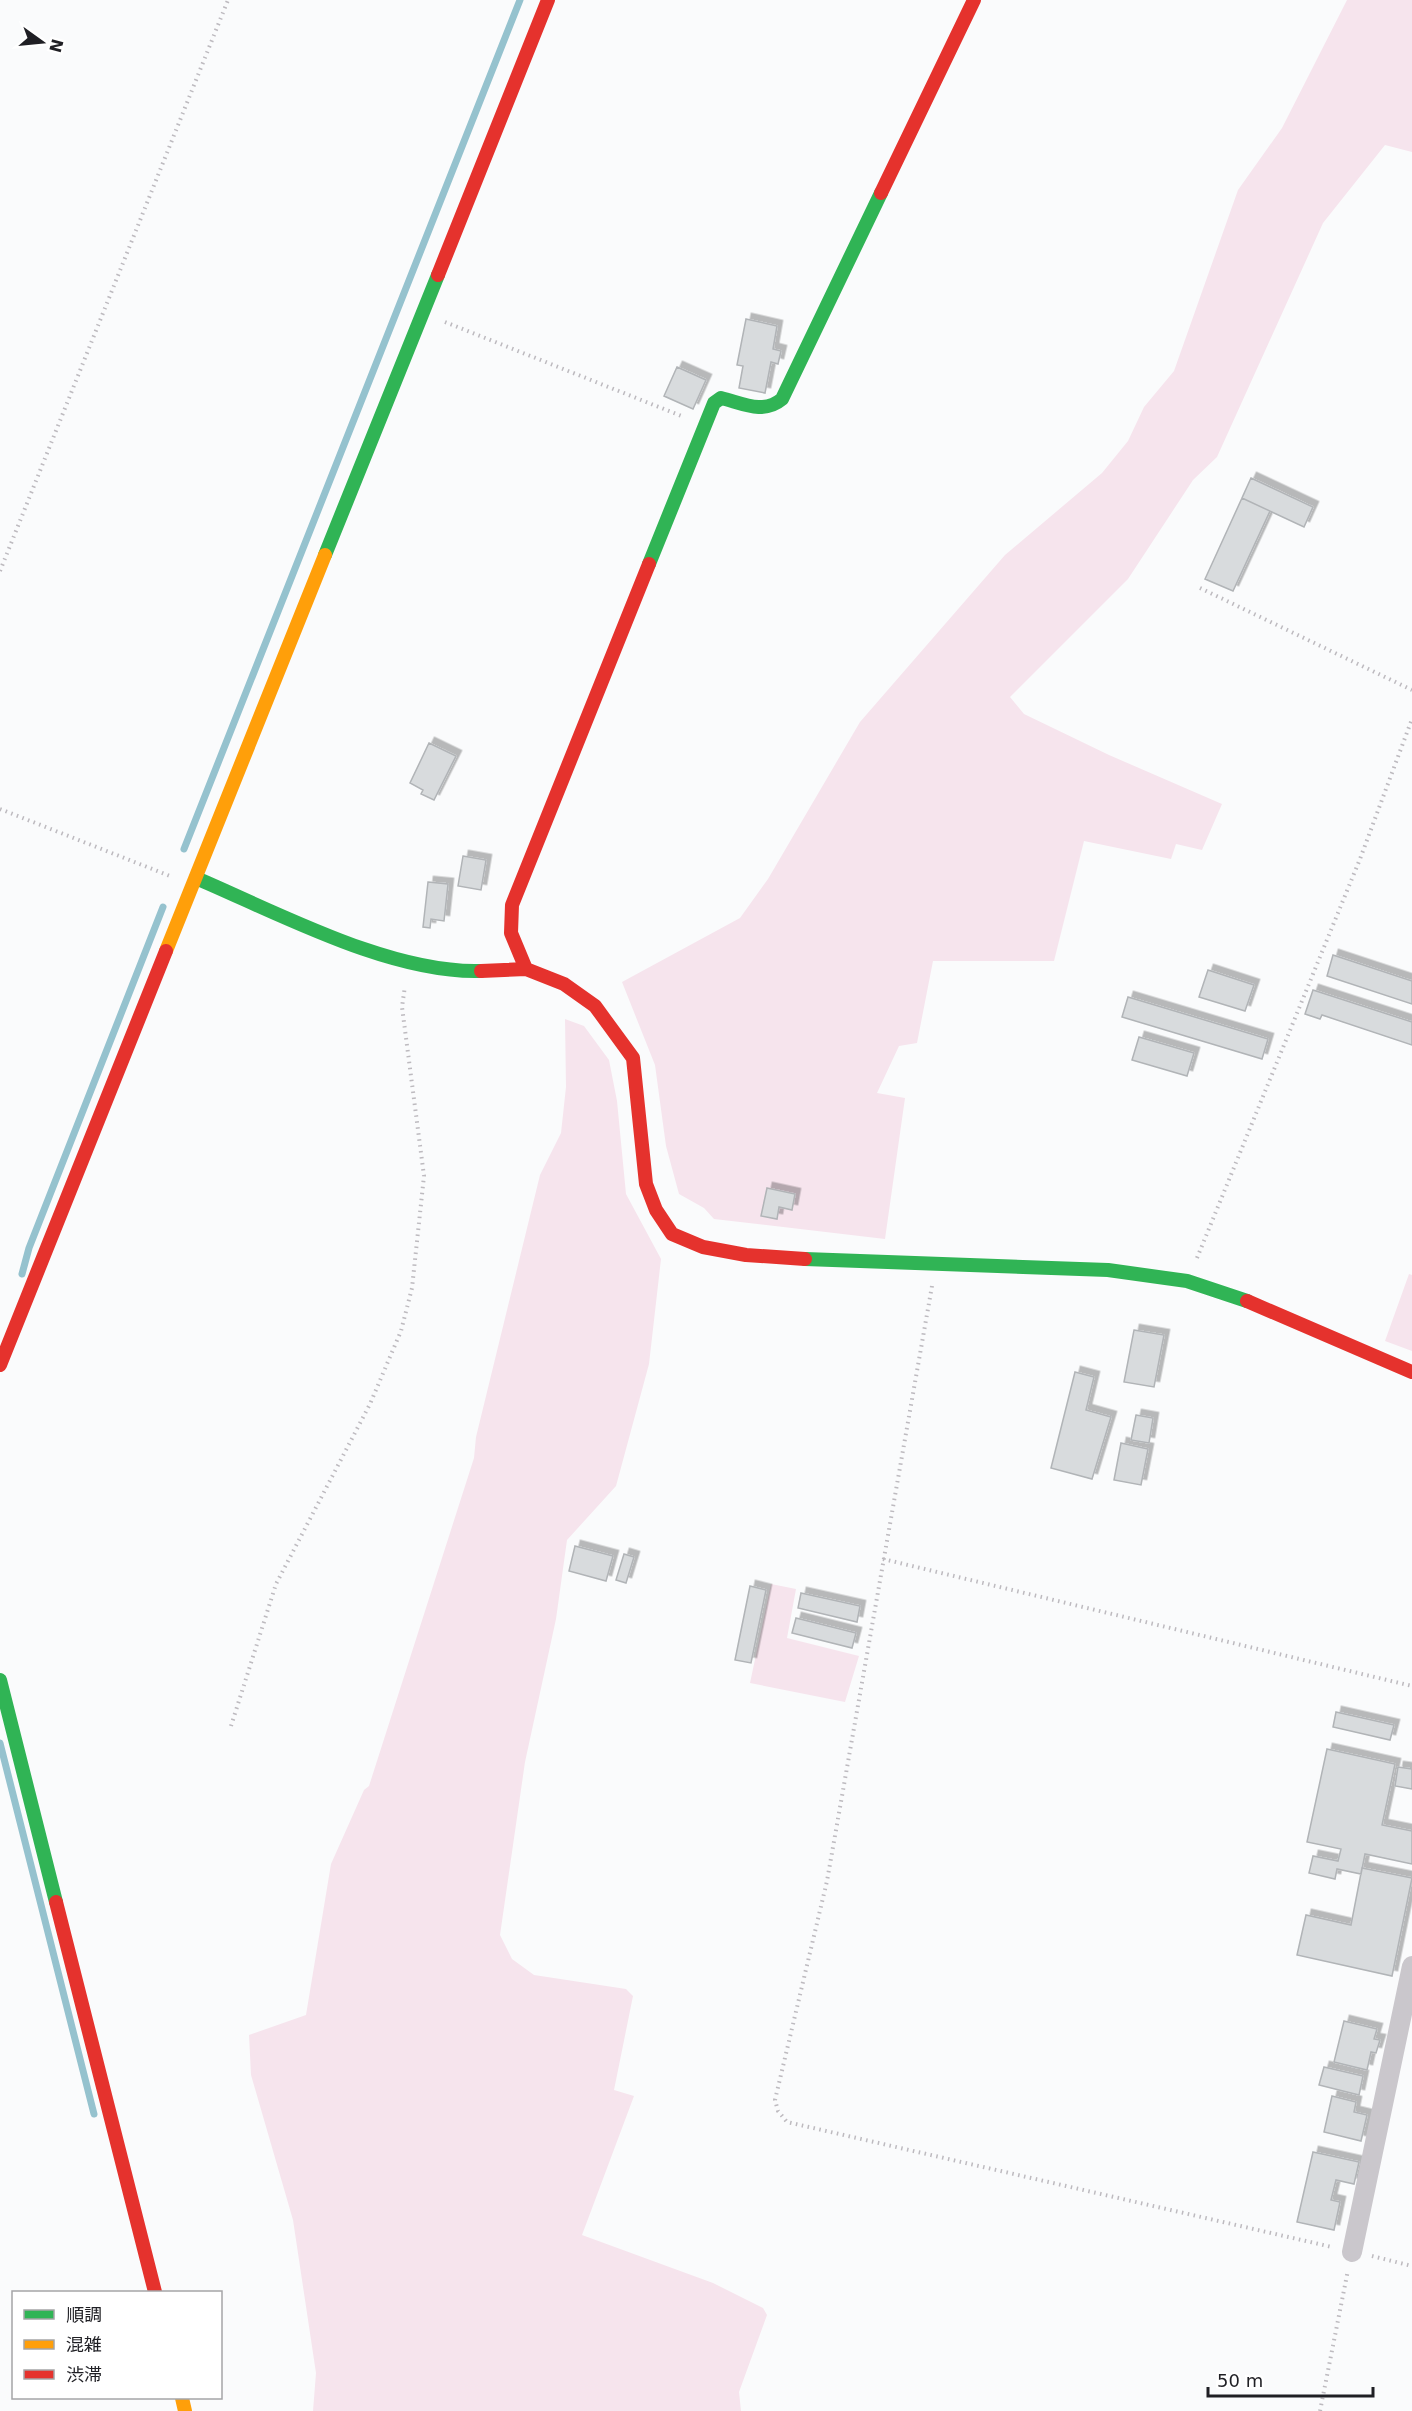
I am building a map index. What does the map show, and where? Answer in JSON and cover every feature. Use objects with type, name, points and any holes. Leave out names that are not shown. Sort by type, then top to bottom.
[{"type":"street","points":[[0,1365],[548,0]]},
{"type":"street","points":[[526,969],[511,933],[512,905],[714,403],[721,398],[763,410],[775,408],[782,399],[974,0]]},
{"type":"street","points":[[194,882],[372,951],[409,962],[467,971],[526,969],[564,984],[595,1006],[633,1058],[646,1184],[656,1210],[672,1234],[703,1247],[746,1255],[1108,1270],[1187,1281],[1227,1292],[1412,1372]]},
{"type":"street","points":[[0,1680],[155,2291]]},
{"type":"street","points":[[1352,2252],[1412,1966]]},
{"type":"path","points":[[0,571],[228,0]]},
{"type":"path","points":[[422,312],[704,425]]},
{"type":"path","points":[[1200,588],[1412,690]]},
{"type":"path","points":[[1187,1281],[1360,859],[1412,719]]},
{"type":"path","points":[[0,809],[194,882]]},
{"type":"path","points":[[231,1726],[276,1584],[370,1404],[400,1331],[412,1288],[424,1176],[402,1007],[409,962]]},
{"type":"path","points":[[936,1263],[883,1558],[859,1710],[827,1881],[775,2100],[778,2111],[787,2122],[1412,2266]]},
{"type":"path","points":[[883,1558],[1412,1686]]},
{"type":"path","points":[[1320,2411],[1352,2252]]},
{"type":"shaded area","points":[[1347,0],[1412,0],[1412,152],[1385,145],[1323,223],[1217,457],[1193,480],[1128,579],[1010,697],[1024,714],[1109,755],[1222,804],[1202,850],[1176,844],[1171,859],[1084,841],[1054,961],[933,961],[917,1043],[899,1046],[877,1093],[905,1098],[885,1239],[714,1219],[704,1208],[679,1194],[666,1146],[655,1065],[622,982],[740,918],[768,879],[860,722],[1005,555],[1102,473],[1128,441],[1144,407],[1174,371],[1238,190],[1282,128]]},
{"type":"shaded area","points":[[565,1019],[584,1026],[609,1060],[617,1101],[626,1194],[661,1259],[649,1364],[616,1486],[567,1540],[556,1619],[525,1762],[500,1935],[512,1959],[534,1975],[626,1989],[633,1996],[614,2090],[634,2096],[582,2235],[713,2283],[763,2308],[767,2315],[739,2392],[741,2411],[313,2411],[316,2373],[293,2220],[251,2075],[249,2035],[306,2015],[331,1864],[364,1790],[369,1786],[474,1458],[476,1437],[540,1175],[561,1133],[566,1087]]},
{"type":"shaded area","points":[[1409,1274],[1412,1275],[1412,1351],[1385,1341]]},
{"type":"shaded area","points":[[771,1584],[796,1589],[787,1638],[859,1656],[845,1702],[750,1683]]},
{"type":"building","points":[[746,319],[777,326],[773,349],[781,351],[778,364],[771,362],[765,393],[739,388],[743,366],[737,365]]},
{"type":"building","points":[[677,367],[706,380],[693,409],[664,396]]},
{"type":"building","points":[[1251,478],[1313,507],[1304,527],[1242,498]]},
{"type":"building","points":[[1242,498],[1270,511],[1233,591],[1205,579]]},
{"type":"building","points":[[429,743],[456,756],[434,800],[421,794],[423,790],[410,783]]},
{"type":"building","points":[[463,856],[486,860],[481,890],[458,886]]},
{"type":"building","points":[[428,882],[448,884],[444,921],[431,919],[430,928],[423,927]]},
{"type":"building","points":[[1333,955],[1412,981],[1412,1004],[1327,976]]},
{"type":"building","points":[[1208,970],[1254,985],[1245,1011],[1199,997]]},
{"type":"building","points":[[1313,990],[1412,1022],[1412,1045],[1322,1015],[1320,1019],[1305,1014]]},
{"type":"building","points":[[1128,997],[1268,1039],[1262,1059],[1122,1017]]},
{"type":"building","points":[[1139,1037],[1194,1053],[1187,1076],[1132,1060]]},
{"type":"building","points":[[767,1188],[795,1194],[792,1210],[779,1207],[777,1219],[761,1216]]},
{"type":"building","points":[[1134,1330],[1164,1335],[1154,1387],[1124,1382]]},
{"type":"building","points":[[1075,1372],[1094,1377],[1086,1410],[1111,1417],[1092,1479],[1051,1468]]},
{"type":"building","points":[[1136,1415],[1153,1418],[1149,1443],[1131,1440]]},
{"type":"building","points":[[1121,1443],[1148,1449],[1141,1485],[1114,1480]]},
{"type":"building","points":[[575,1546],[613,1556],[606,1581],[569,1571]]},
{"type":"building","points":[[624,1554],[634,1557],[626,1583],[616,1580]]},
{"type":"building","points":[[750,1586],[766,1590],[751,1663],[735,1660]]},
{"type":"building","points":[[801,1593],[860,1606],[857,1622],[798,1608]]},
{"type":"building","points":[[796,1618],[856,1633],[852,1648],[792,1633]]},
{"type":"building","points":[[1336,1712],[1394,1725],[1390,1740],[1333,1727]]},
{"type":"building","points":[[1327,1749],[1395,1764],[1382,1825],[1412,1831],[1412,1864],[1365,1854],[1361,1874],[1337,1869],[1335,1879],[1309,1873],[1313,1856],[1338,1861],[1341,1849],[1307,1842]]},
{"type":"building","points":[[1398,1767],[1412,1769],[1412,1789],[1395,1786]]},
{"type":"building","points":[[1362,1868],[1412,1878],[1392,1976],[1297,1955],[1306,1915],[1351,1925]]},
{"type":"building","points":[[1344,2021],[1377,2029],[1374,2039],[1380,2040],[1376,2053],[1371,2052],[1367,2070],[1334,2062]]},
{"type":"building","points":[[1324,2067],[1363,2076],[1359,2095],[1319,2085]]},
{"type":"building","points":[[1332,2096],[1356,2102],[1354,2112],[1367,2115],[1361,2141],[1324,2132]]},
{"type":"building","points":[[1313,2152],[1359,2162],[1354,2184],[1336,2180],[1331,2200],[1340,2202],[1334,2230],[1297,2222]]},
{"type":"waterway","points":[[184,849],[520,0]]},
{"type":"waterway","points":[[22,1274],[29,1248],[163,907]]},
{"type":"waterway","points":[[0,1743],[94,2114]]},
{"type":"traffic: fast","points":[[649,564],[714,403],[721,398],[760,407],[775,404],[782,399],[881,193]]},
{"type":"traffic: fast","points":[[325,555],[438,275]]},
{"type":"traffic: fast","points":[[196,878],[298,924],[373,952],[410,963],[446,969],[481,971]]},
{"type":"traffic: fast","points":[[805,1259],[1108,1270],[1187,1281],[1247,1301]]},
{"type":"traffic: fast","points":[[0,1680],[56,1902]]},
{"type":"traffic: slow","points":[[166,951],[325,555]]},
{"type":"traffic: slow","points":[[182,2399],[185,2411]]},
{"type":"traffic: jam","points":[[438,275],[548,0]]},
{"type":"traffic: jam","points":[[881,193],[974,0]]},
{"type":"traffic: jam","points":[[526,969],[511,933],[512,905],[649,564]]},
{"type":"traffic: jam","points":[[0,1365],[166,951]]},
{"type":"traffic: jam","points":[[481,971],[526,969],[564,984],[595,1006],[633,1058],[646,1184],[656,1210],[672,1234],[703,1247],[746,1255],[805,1259]]},
{"type":"traffic: jam","points":[[1247,1301],[1412,1372]]},
{"type":"traffic: jam","points":[[56,1902],[155,2291]]}]
